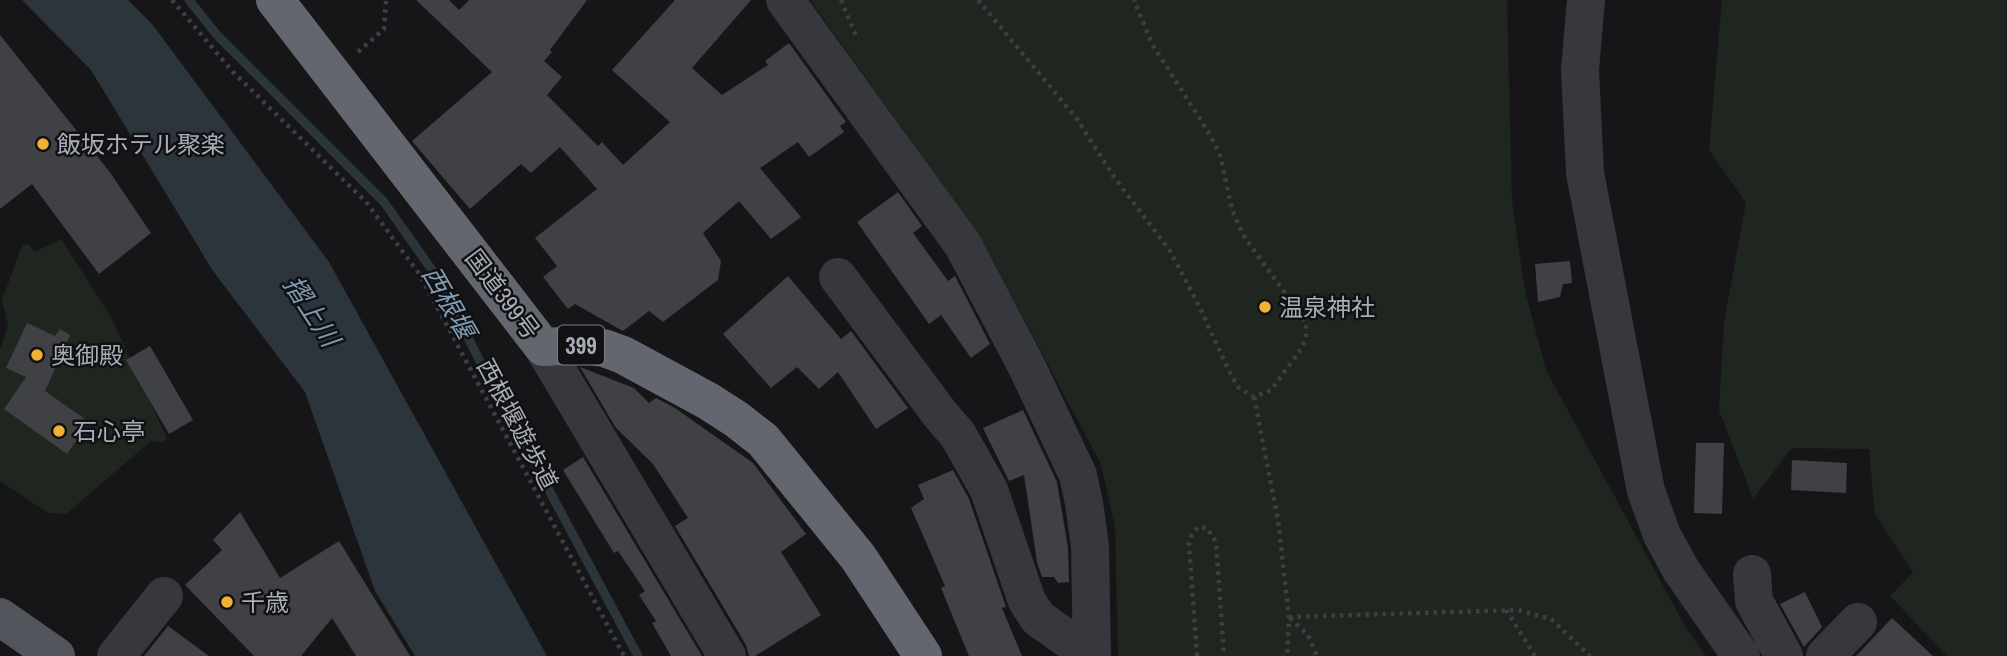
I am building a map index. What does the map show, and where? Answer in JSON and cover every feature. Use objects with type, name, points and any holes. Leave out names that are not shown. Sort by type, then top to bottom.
[{"type":"highway","name":"国道399号","points":[[275,0],[543,347],[581,345],[604,348],[623,355],[708,401],[763,440],[858,557],[923,656]]},
{"type":"main road","points":[[0,617],[56,656]]},
{"type":"street","points":[[785,0],[963,245],[1027,367],[1078,475],[1090,546],[1092,656]]},
{"type":"street","points":[[1586,0],[1580,70],[1585,173],[1646,491],[1662,535],[1681,570],[1741,656]]},
{"type":"street","points":[[838,277],[958,435],[989,490],[1027,601],[1038,618],[1092,656]]},
{"type":"street","points":[[543,347],[727,656]]},
{"type":"street","points":[[1752,574],[1754,601],[1784,656]]},
{"type":"street","points":[[116,656],[164,596]]},
{"type":"street","points":[[1825,656],[1858,622]]},
{"type":"path","name":"西根堰遊歩道","points":[[172,0],[233,72],[366,202],[420,275],[624,656]]},
{"type":"path","points":[[333,73],[384,29],[386,0]]},
{"type":"path","points":[[978,0],[1077,119],[1114,177],[1170,251],[1231,377],[1239,388],[1254,397],[1278,520],[1289,617],[1287,656]]},
{"type":"path","points":[[1134,0],[1152,44],[1209,133],[1220,155],[1232,209],[1245,237],[1306,322],[1303,348],[1270,390],[1254,397]]},
{"type":"path","points":[[1197,656],[1189,543],[1198,527],[1207,528],[1216,542],[1224,656]]},
{"type":"path","points":[[1505,610],[1535,656]]},
{"type":"path","points":[[1289,617],[1518,610],[1551,619],[1590,656]]},
{"type":"path","points":[[1289,617],[1308,635],[1317,656]]},
{"type":"shaded area","points":[[810,0],[1507,0],[1512,201],[1525,291],[1546,370],[1685,626],[1706,656],[1118,656],[1115,527],[1101,464],[993,261],[957,205]]},
{"type":"shaded area","points":[[1722,0],[2007,0],[2007,656],[1947,656],[1890,596],[1913,572],[1875,514],[1869,449],[1792,448],[1753,499],[1719,410],[1724,322],[1746,203],[1709,150]]},
{"type":"shaded area","points":[[61,239],[110,315],[167,438],[162,443],[151,441],[66,514],[48,513],[0,481],[0,350],[8,325],[2,300],[22,245],[28,244],[35,252]]},
{"type":"water","name":"摺上川","points":[[22,0],[128,0],[152,24],[329,262],[547,656],[415,656],[375,591],[305,392],[213,271],[91,70]]},
{"type":"building","points":[[416,0],[449,0],[459,10],[469,0],[587,0],[544,61],[562,77],[547,95],[598,146],[602,142],[623,165],[670,122],[612,70],[675,0],[751,0],[692,68],[722,95],[768,65],[765,61],[789,43],[846,122],[840,126],[844,132],[809,157],[798,142],[760,168],[801,217],[771,239],[739,201],[703,233],[721,261],[718,280],[663,322],[649,311],[623,331],[575,304],[568,309],[543,277],[557,266],[535,238],[597,189],[560,147],[531,173],[521,164],[470,209],[412,141],[492,72]]},
{"type":"building","name":"飯坂ホテル聚楽","points":[[0,35],[109,171],[151,233],[99,274],[32,184],[0,209]]},
{"type":"building","points":[[898,192],[922,226],[913,233],[948,281],[955,276],[990,344],[971,358],[941,315],[929,324],[857,222]]},
{"type":"building","points":[[1570,261],[1572,283],[1563,284],[1560,297],[1538,302],[1535,264]]},
{"type":"building","points":[[788,276],[841,339],[851,331],[908,408],[876,429],[838,372],[819,389],[797,367],[771,388],[723,334]]},
{"type":"building","points":[[27,323],[55,336],[60,329],[70,335],[45,391],[89,422],[67,454],[4,409],[26,377],[6,368]]},
{"type":"building","points":[[150,346],[193,420],[169,434],[126,360]]},
{"type":"building","points":[[580,367],[634,388],[649,403],[656,398],[675,408],[753,463],[806,534],[781,552],[821,615],[755,656],[749,656],[746,645],[675,526],[688,518],[653,464],[616,428]]},
{"type":"building","points":[[1023,410],[1057,482],[1068,548],[1069,582],[1058,583],[1054,577],[1042,577],[1037,562],[1024,475],[1009,481],[983,428]]},
{"type":"building","points":[[1696,443],[1724,443],[1722,514],[1694,513]]},
{"type":"building","points":[[583,457],[702,656],[671,656],[652,623],[656,621],[639,595],[645,591],[618,551],[614,553],[563,470]]},
{"type":"building","points":[[1792,460],[1847,463],[1846,493],[1791,490]]},
{"type":"building","points":[[953,470],[969,499],[1006,607],[1002,608],[1022,656],[969,656],[941,588],[945,586],[911,508],[924,499],[918,485]]},
{"type":"building","points":[[240,512],[280,578],[339,541],[410,656],[356,656],[332,618],[301,656],[254,656],[185,585],[222,550],[213,540]]},
{"type":"building","points":[[1805,592],[1822,627],[1804,647],[1780,604]]},
{"type":"building","points":[[1892,618],[1933,656],[1856,656]]},
{"type":"building","points":[[168,626],[209,656],[144,656]]},
{"type":"waterway","name":"西根堰","points":[[189,0],[217,35],[384,202],[437,277],[638,656]]},
{"type":"place","name":"飯坂ホテル聚楽","points":[[43,144]]},
{"type":"place","name":"温泉神社","points":[[1265,307]]},
{"type":"place","name":"奥御殿","points":[[37,355]]},
{"type":"place","name":"石心亭","points":[[59,431]]},
{"type":"place","name":"千歳","points":[[227,602]]}]
